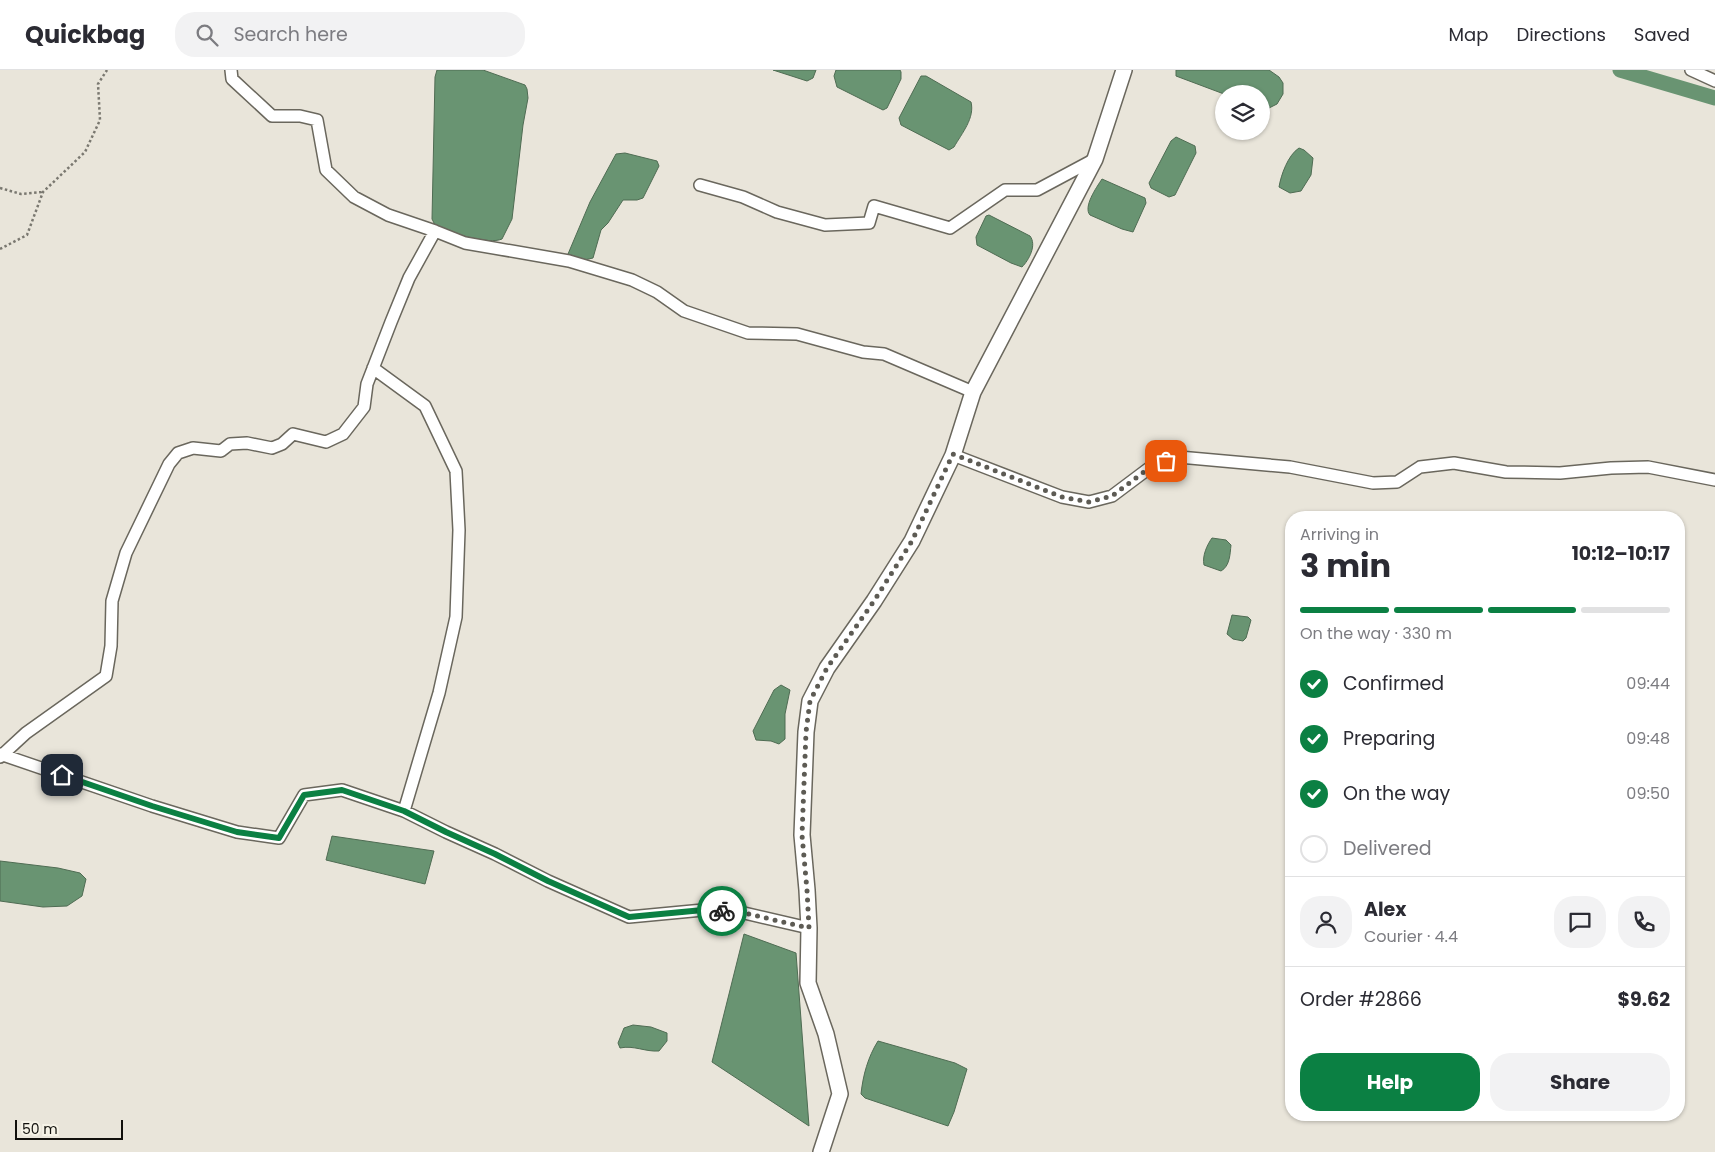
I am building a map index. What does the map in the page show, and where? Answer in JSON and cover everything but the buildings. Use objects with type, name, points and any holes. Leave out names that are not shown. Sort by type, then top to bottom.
[{"type":"street","points":[[231,70],[232,79],[272,116],[300,116],[318,120],[326,170],[354,197],[388,215],[435,230],[465,243],[569,261],[612,273],[657,292],[684,311],[748,332],[797,334],[862,352],[884,354],[973,392]]},
{"type":"street","points":[[821,1152],[840,1094],[826,1034],[808,983],[809,928],[802,835],[806,732],[810,701],[827,668],[874,601],[912,541],[953,454],[973,392],[1095,159],[1124,70]]},
{"type":"street","points":[[1691,70],[1715,81]]},
{"type":"street","points":[[700,186],[743,197],[777,212],[825,225],[869,223],[874,206],[950,228],[1006,190],[1037,190],[1095,159]]},
{"type":"street","points":[[0,755],[26,733],[106,676],[111,646],[112,601],[126,554],[169,464],[178,453],[193,448],[221,451],[230,444],[247,442],[272,448],[282,444],[293,434],[326,442],[343,434],[364,407],[367,384],[409,278],[435,230]]},
{"type":"street","points":[[373,368],[425,406],[456,471],[459,530],[456,617],[439,693],[404,811]]},
{"type":"street","points":[[953,454],[1062,497],[1089,502],[1112,496],[1152,466],[1179,457],[1290,467],[1373,483],[1397,482],[1420,467],[1454,463],[1506,472],[1560,473],[1610,468],[1648,467],[1715,480]]},
{"type":"street","points":[[0,755],[161,809],[237,832],[279,838],[304,795],[342,790],[404,811],[548,881],[629,917],[703,910],[740,912],[809,928]]},
{"type":"path","points":[[0,249],[27,235],[43,192],[85,152],[100,120],[98,84],[107,70]]},
{"type":"path","points":[[0,188],[21,194],[43,192]]},
{"type":"shaded area","points":[[437,70],[483,70],[525,85],[527,89],[528,98],[512,219],[502,239],[480,240],[440,230],[432,219],[435,77]]},
{"type":"shaded area","points":[[773,70],[816,70],[813,78],[807,81]]},
{"type":"shaded area","points":[[836,70],[900,70],[901,79],[887,108],[883,110],[837,87],[834,76]]},
{"type":"shaded area","points":[[1176,70],[1269,70],[1279,77],[1283,83],[1283,94],[1277,104],[1270,108],[1270,85],[1215,85],[1215,91],[1176,76]]},
{"type":"shaded area","points":[[921,76],[926,76],[971,102],[971,114],[967,125],[954,147],[949,150],[901,125],[899,118]]},
{"type":"shaded area","points":[[1176,137],[1195,146],[1196,153],[1175,195],[1169,197],[1151,188],[1149,183],[1171,141]]},
{"type":"shaded area","points":[[1299,148],[1313,158],[1311,175],[1301,191],[1290,193],[1279,187],[1288,160]]},
{"type":"shaded area","points":[[625,153],[657,161],[659,166],[643,198],[623,200],[608,223],[601,230],[593,258],[584,260],[568,254],[590,202],[616,154]]},
{"type":"shaded area","points":[[1102,179],[1145,198],[1146,203],[1133,232],[1090,215],[1088,212],[1089,202]]},
{"type":"shaded area","points":[[989,215],[1030,236],[1033,244],[1032,248],[1022,267],[977,245],[976,237],[986,216]]},
{"type":"shaded area","points":[[1212,538],[1226,540],[1231,545],[1228,563],[1221,571],[1204,565],[1205,551]]},
{"type":"shaded area","points":[[1232,615],[1248,617],[1251,620],[1246,638],[1243,641],[1233,639],[1227,634]]},
{"type":"shaded area","points":[[781,685],[790,690],[785,714],[785,739],[779,744],[771,741],[756,740],[753,731],[774,690]]},
{"type":"shaded area","points":[[332,836],[434,851],[425,884],[326,860]]},
{"type":"shaded area","points":[[0,861],[58,868],[80,873],[86,879],[82,896],[67,906],[43,907],[0,901]]},
{"type":"shaded area","points":[[744,934],[796,953],[809,1126],[712,1062]]},
{"type":"shaded area","points":[[633,1025],[651,1027],[667,1033],[667,1041],[659,1051],[630,1047],[620,1048],[618,1043],[624,1028]]},
{"type":"shaded area","points":[[878,1041],[955,1063],[967,1069],[948,1126],[865,1098],[861,1094],[866,1066]]},
{"type":"waterway","points":[[1620,70],[1715,98]]},
{"type":"way so far","points":[[722,911],[740,912],[809,928],[802,835],[806,732],[810,701],[827,668],[874,601],[912,541],[953,454],[1062,497],[1089,502],[1112,496],[1152,466],[1166,461]]},
{"type":"route","points":[[62,775],[152,806],[237,832],[279,838],[304,795],[342,790],[404,811],[548,881],[629,917],[703,910],[722,911]]}]
